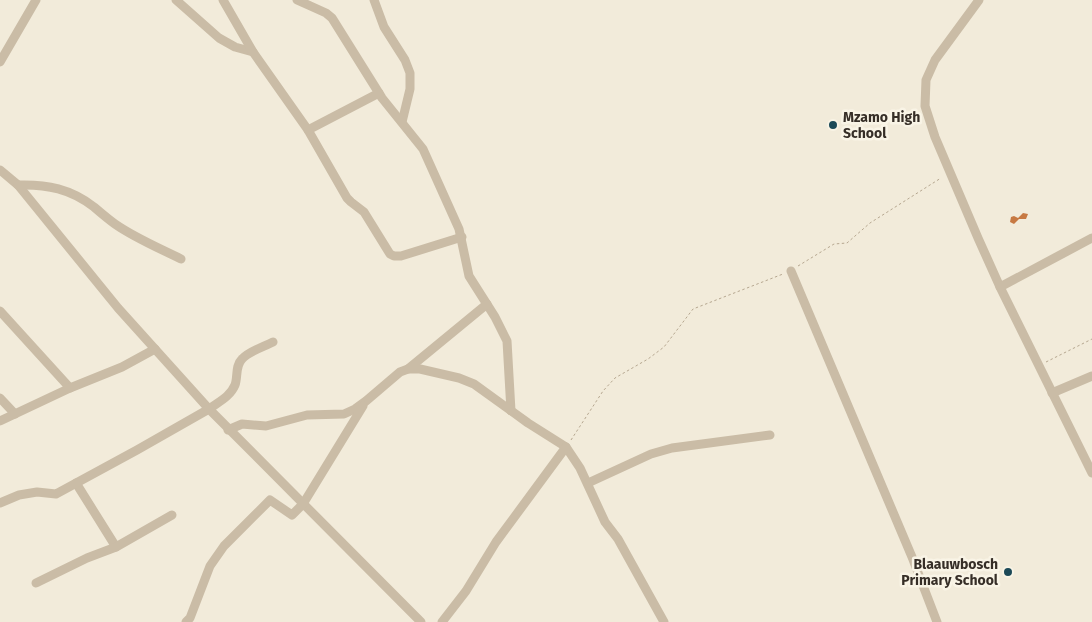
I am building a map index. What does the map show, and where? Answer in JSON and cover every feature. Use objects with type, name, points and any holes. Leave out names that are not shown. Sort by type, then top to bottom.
[{"type":"street","points":[[0,62],[36,0]]},
{"type":"street","points":[[176,0],[219,38],[235,47],[253,52]]},
{"type":"street","points":[[223,0],[253,52],[308,130],[347,198],[364,212],[390,254],[401,256],[462,237]]},
{"type":"street","points":[[297,0],[326,12],[332,18],[379,93],[423,149],[462,237],[467,272],[504,332],[507,341],[511,411]]},
{"type":"street","points":[[374,0],[384,27],[405,60],[410,73],[408,102],[402,122]]},
{"type":"street","points":[[979,0],[935,60],[926,80],[925,106],[935,138],[1000,287],[1092,473]]},
{"type":"street","points":[[308,130],[379,93]]},
{"type":"street","points":[[0,170],[18,185],[118,308],[228,430],[421,622]]},
{"type":"street","points":[[18,185],[39,184],[73,193],[116,224],[181,259]]},
{"type":"street","points":[[1000,287],[1092,238]]},
{"type":"street","points":[[790,271],[912,557],[936,622]]},
{"type":"street","points":[[228,430],[242,424],[266,426],[307,415],[344,414],[355,410],[487,304]]},
{"type":"street","points":[[0,310],[70,388]]},
{"type":"street","points":[[0,503],[19,495],[37,492],[56,494],[137,450],[226,398],[235,384],[238,365],[242,359],[273,342]]},
{"type":"street","points":[[0,421],[70,388],[122,367],[154,349]]},
{"type":"street","points":[[408,369],[420,369],[459,378],[474,384],[566,447],[588,483],[605,522],[618,539],[664,622]]},
{"type":"street","points":[[1052,394],[1092,376]]},
{"type":"street","points":[[0,398],[15,414]]},
{"type":"street","points":[[186,622],[190,618],[210,566],[224,546],[270,500],[292,515],[303,504],[366,401]]},
{"type":"street","points":[[588,483],[651,454],[672,448],[770,435]]},
{"type":"street","points":[[442,622],[466,591],[496,542],[566,447]]},
{"type":"street","points":[[76,483],[116,547]]},
{"type":"street","points":[[36,582],[87,558],[116,547],[172,515]]},
{"type":"path","points":[[566,447],[603,391],[615,378],[648,359],[664,347],[693,310],[790,271],[834,244],[847,243],[870,222],[950,173]]},
{"type":"path","points":[[1038,366],[1092,339]]},
{"type":"building","points":[[1023,213],[1028,214],[1026,219],[1019,219],[1014,224],[1010,222],[1011,217],[1018,218]]},
{"type":"place","name":"Mzamo High School","points":[[833,125]]},
{"type":"place","name":"Blaauwbosch Primary School","points":[[1008,572]]}]
